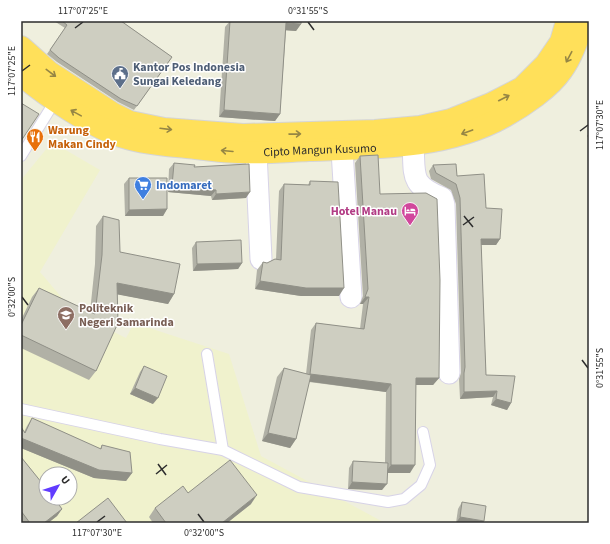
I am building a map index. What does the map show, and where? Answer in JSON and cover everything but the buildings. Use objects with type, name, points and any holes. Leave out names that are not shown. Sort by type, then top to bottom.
[{"type":"highway","name":"Cipto Mangun Kusumo","points":[[21,47],[49,72],[112,113],[130,122],[164,129],[243,135],[375,131],[420,127],[451,120],[491,104],[522,88],[546,64],[561,42],[567,21]]},
{"type":"highway","name":"Cipto Mangun Kusumo","points":[[21,75],[55,101],[104,129],[127,138],[161,145],[241,152],[342,150],[413,143],[457,135],[504,117],[529,101],[562,71],[574,47],[584,21]]},
{"type":"street","points":[[413,143],[415,179],[422,188],[442,198],[444,205],[450,373]]},
{"type":"street","points":[[342,150],[351,297]]},
{"type":"street","points":[[256,152],[261,259]]},
{"type":"lane","points":[[21,156],[55,101]]},
{"type":"lane","points":[[207,354],[223,450]]},
{"type":"lane","points":[[21,409],[160,439],[223,450],[299,488],[388,502],[404,499],[421,485],[430,465],[423,432]]},
{"type":"shaded area","name":"Politeknik Negeri Samarinda","points":[[52,142],[100,170],[40,272],[74,312],[126,338],[134,323],[229,354],[261,456],[385,523],[21,523],[21,180]]},
{"type":"place","name":"Kantor Pos Indonesia Sungai Keledang","points":[[120,89]]},
{"type":"place","name":"Warung Makan Cindy","points":[[35,152]]},
{"type":"place","name":"Indomaret","points":[[143,200]]},
{"type":"place","name":"Hotel Manau","points":[[410,226]]},
{"type":"place","name":"Politeknik Negeri Samarinda","points":[[66,330]]}]
